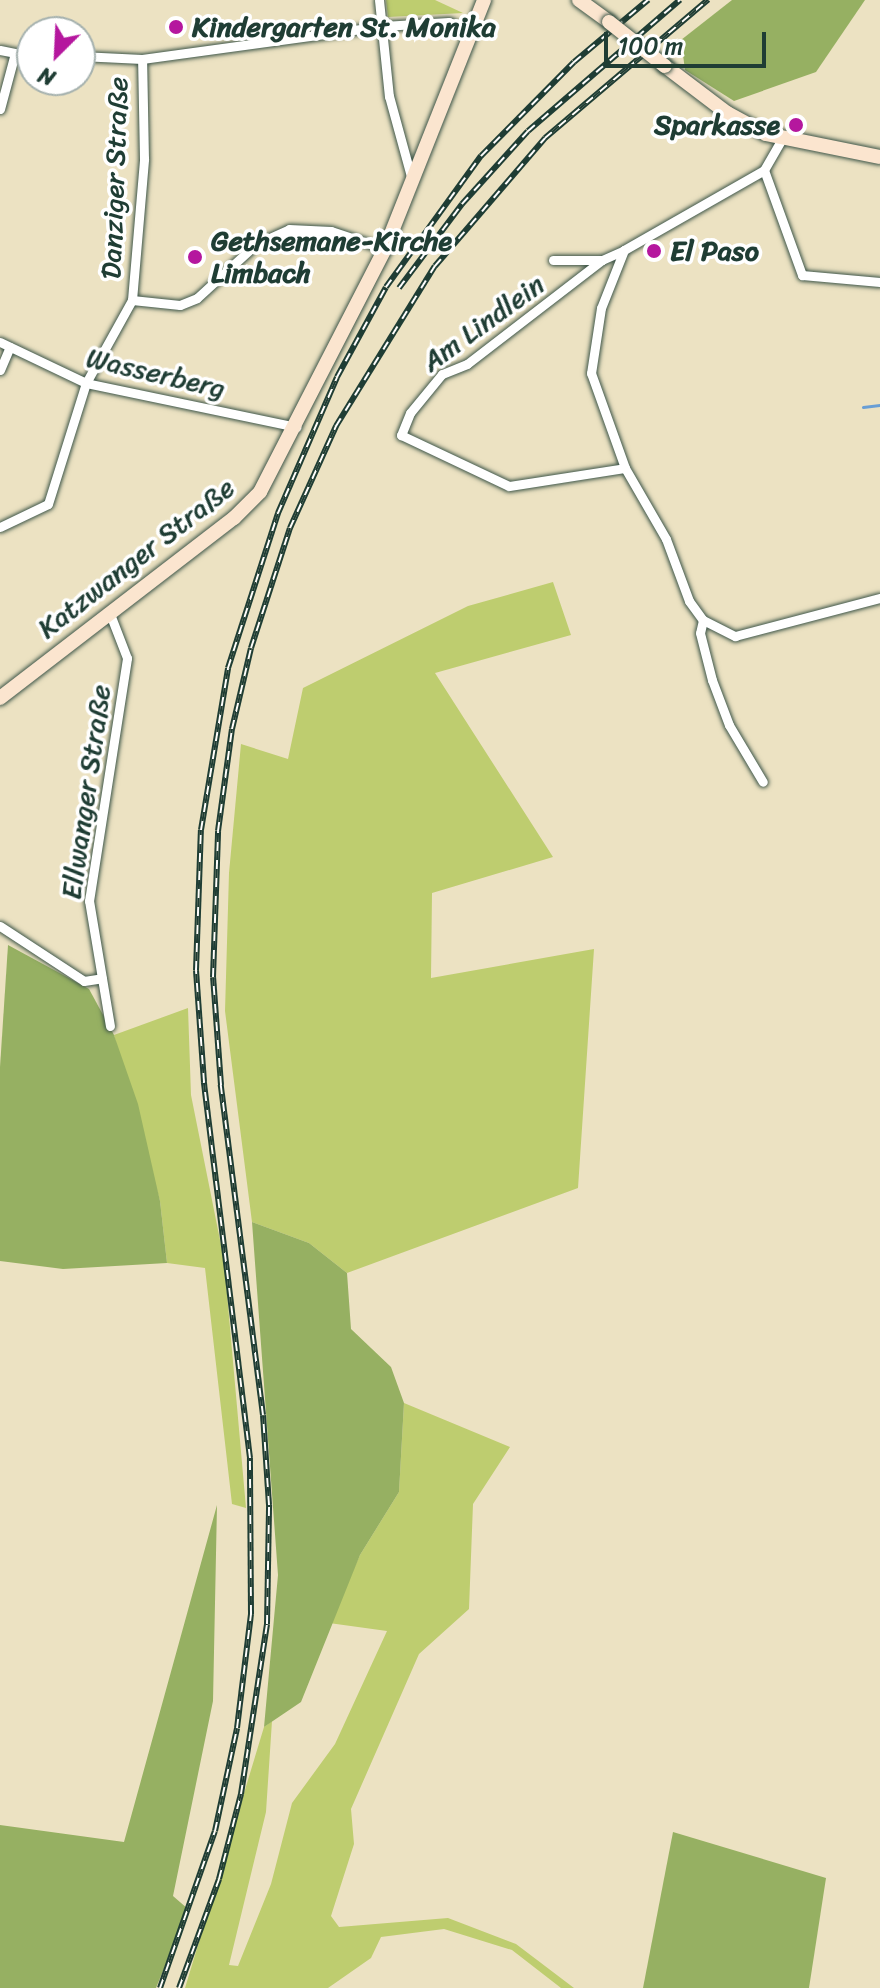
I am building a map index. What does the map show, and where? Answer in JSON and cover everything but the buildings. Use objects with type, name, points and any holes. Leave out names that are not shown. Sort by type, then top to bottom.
[{"type":"main road","name":"Katzwanger Straße","points":[[0,698],[247,507],[296,427],[385,249],[485,2]]},
{"type":"main road","points":[[583,2],[727,113],[782,139],[880,157]]},
{"type":"street","points":[[379,0],[389,96],[413,184]]},
{"type":"street","points":[[96,57],[142,59],[383,26],[449,22],[471,32]]},
{"type":"street","points":[[0,50],[15,53],[0,109]]},
{"type":"street","name":"Danziger Straße","points":[[0,527],[48,504],[86,383],[132,300],[144,159],[142,59]]},
{"type":"street","points":[[553,260],[602,260],[624,250],[764,170],[782,139]]},
{"type":"street","points":[[764,170],[802,275],[880,282]]},
{"type":"street","points":[[132,300],[180,305],[197,298],[256,244],[289,229],[331,231],[385,249]]},
{"type":"street","points":[[624,250],[601,308],[591,373],[625,468],[666,539],[689,601],[703,620],[735,636],[754,634],[880,598]]},
{"type":"street","name":"Am Lindlein","points":[[602,260],[467,364],[442,374],[410,413],[401,435],[509,486],[625,468]]},
{"type":"street","name":"Wasserberg","points":[[0,370],[5,344],[86,383],[296,427]]},
{"type":"street","name":"Ellwanger Straße","points":[[110,614],[127,658],[89,901],[110,1026]]},
{"type":"street","points":[[703,620],[700,633],[712,680],[729,725],[763,782]]},
{"type":"street","points":[[0,926],[84,981],[102,978]]},
{"type":"green space","points":[[386,0],[435,0],[463,13],[388,17]]},
{"type":"green space","points":[[732,0],[865,0],[816,72],[734,101],[685,70],[681,40]]},
{"type":"green space","points":[[553,582],[571,635],[435,673],[553,857],[432,893],[431,978],[594,949],[578,1188],[347,1273],[309,1243],[252,1222],[225,1011],[229,873],[241,744],[288,759],[303,688],[468,606]]},
{"type":"green space","points":[[8,945],[89,989],[114,1035],[138,1104],[160,1201],[167,1263],[63,1269],[0,1261],[0,1067]]},
{"type":"green space","points":[[188,1008],[191,1095],[224,1260],[246,1508],[232,1504],[205,1268],[167,1263],[160,1201],[114,1035]]},
{"type":"green space","points":[[252,1222],[309,1243],[347,1273],[351,1329],[391,1367],[404,1403],[399,1492],[360,1555],[301,1702],[264,1727],[278,1575]]},
{"type":"green space","points":[[404,1403],[510,1447],[473,1504],[469,1609],[419,1654],[351,1809],[354,1844],[331,1916],[339,1927],[448,1918],[516,1944],[574,1988],[561,1988],[512,1950],[444,1929],[381,1937],[371,1958],[328,1988],[185,1988],[264,1727],[272,1721],[266,1812],[229,1965],[238,1966],[271,1884],[292,1803],[335,1744],[387,1631],[329,1623],[360,1555],[399,1492]]},
{"type":"green space","points":[[217,1505],[213,1701],[173,1896],[188,1909],[156,1988],[0,1988],[0,1825],[124,1842]]},
{"type":"green space","points":[[673,1832],[826,1878],[809,1988],[643,1988]]},
{"type":"waterway","points":[[863,407],[880,405]]},
{"type":"railway","points":[[160,1988],[215,1831],[237,1728],[251,1614],[250,1458],[204,1082],[196,970],[201,830],[228,668],[278,513],[337,377],[386,287],[481,156],[574,62],[648,0]]},
{"type":"railway","points":[[399,288],[462,204],[528,131],[680,0]]},
{"type":"railway","points":[[179,1988],[219,1879],[241,1794],[267,1624],[269,1505],[263,1415],[221,1085],[213,977],[218,831],[232,729],[251,648],[290,528],[336,426],[435,266],[545,138],[708,0]]},
{"type":"place","name":"Kindergarten St. Monika","points":[[176,27]]},
{"type":"place","name":"Sparkasse","points":[[796,125]]},
{"type":"place","name":"El Paso","points":[[654,251]]},
{"type":"place","name":"Gethsemane-Kirche Limbach","points":[[195,257]]}]
